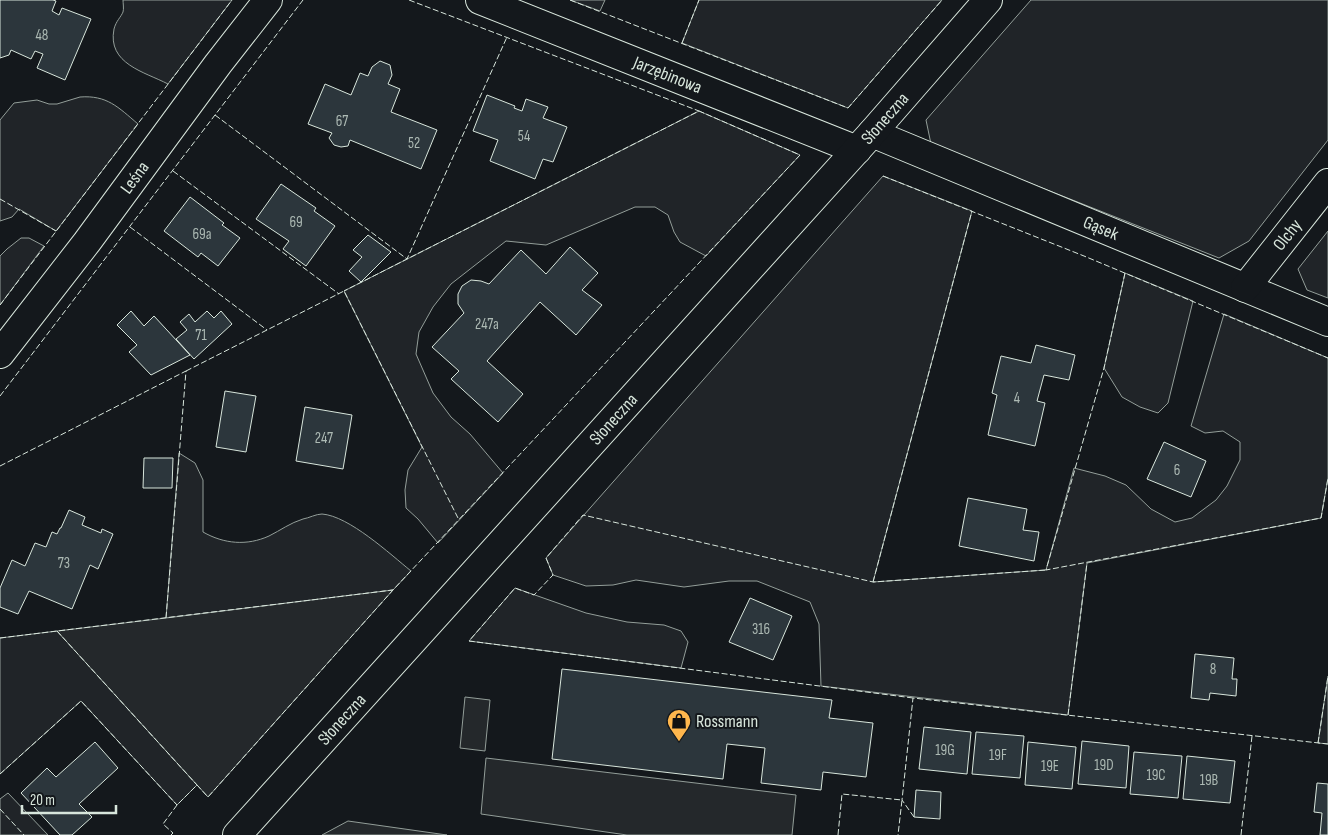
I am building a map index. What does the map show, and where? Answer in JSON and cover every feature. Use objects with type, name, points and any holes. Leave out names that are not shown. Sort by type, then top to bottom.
[{"type":"street","name":"Leśna","points":[[0,354],[87,242],[218,64],[268,0]]},
{"type":"street","name":"Jarzębinowa","points":[[480,0],[865,142]]},
{"type":"street","name":"Słoneczna","points":[[237,835],[865,142],[988,0]]},
{"type":"street","name":"Gąsek","points":[[865,142],[1246,288],[1328,322]]},
{"type":"street","name":"Olchy","points":[[1246,288],[1328,183]]},
{"type":"shaded area","points":[[123,0],[232,0],[168,84],[139,71],[122,59],[116,51],[113,41],[114,29],[123,12]]},
{"type":"shaded area","points":[[570,0],[605,0],[600,11]]},
{"type":"shaded area","points":[[699,0],[942,0],[848,108],[682,43]]},
{"type":"shaded area","points":[[1031,0],[1328,0],[1328,140],[1249,241],[1219,258],[931,144],[926,120]]},
{"type":"shaded area","points":[[80,97],[98,98],[112,103],[138,124],[56,231],[19,209],[12,217],[0,221],[0,120],[14,103],[37,100],[49,104],[57,104]]},
{"type":"shaded area","points":[[699,111],[800,155],[706,256],[680,242],[668,215],[655,207],[635,207],[546,245],[506,241],[451,284],[433,307],[419,332],[416,354],[433,393],[451,417],[470,434],[503,473],[438,543],[406,508],[405,490],[408,470],[422,447],[344,291]]},
{"type":"shaded area","points":[[883,176],[972,211],[873,582],[1046,570],[1074,468],[1105,476],[1126,485],[1151,509],[1175,522],[1192,518],[1216,500],[1227,486],[1240,460],[1240,442],[1223,431],[1205,433],[1191,426],[1224,314],[1328,358],[1328,478],[1321,518],[1087,563],[1068,715],[821,686],[819,624],[810,602],[757,581],[729,581],[684,587],[636,580],[613,585],[586,586],[553,575],[546,558]]},
{"type":"shaded area","points":[[1328,231],[1328,298],[1307,290],[1298,269]]},
{"type":"shaded area","points":[[21,238],[29,238],[44,246],[0,305],[0,256]]},
{"type":"shaded area","points":[[1125,273],[1193,301],[1168,403],[1158,413],[1140,407],[1122,397],[1104,368]]},
{"type":"shaded area","points":[[179,453],[195,463],[203,480],[203,532],[227,541],[244,542],[261,539],[298,521],[317,515],[333,516],[356,528],[411,571],[393,590],[166,618]]},
{"type":"shaded area","points":[[515,588],[586,613],[627,622],[664,625],[681,631],[688,642],[681,668],[469,641]]},
{"type":"shaded area","points":[[393,590],[208,797],[57,631],[166,618]]},
{"type":"shaded area","points":[[57,631],[197,785],[177,805],[81,701],[0,774],[0,638]]},
{"type":"shaded area","points":[[1328,676],[1328,744],[1318,743]]},
{"type":"shaded area","points":[[465,697],[490,700],[485,751],[460,748]]},
{"type":"shaded area","points":[[486,758],[796,795],[792,835],[627,835],[481,814]]},
{"type":"shaded area","points":[[8,793],[48,835],[0,835],[0,799]]},
{"type":"shaded area","points":[[348,821],[447,835],[322,835]]},
{"type":"building","points":[[0,0],[53,0],[56,1],[52,11],[59,15],[62,8],[91,19],[65,80],[37,68],[43,54],[35,51],[31,59],[11,50],[9,55],[0,58]]},
{"type":"building","points":[[380,61],[390,65],[392,75],[388,84],[400,89],[391,112],[437,130],[421,169],[350,140],[348,146],[334,145],[329,138],[332,133],[308,124],[325,84],[351,95],[360,73],[368,76],[372,67]]},
{"type":"building","points":[[487,95],[515,106],[514,108],[522,111],[526,99],[548,107],[543,118],[567,127],[553,162],[543,159],[535,179],[490,161],[498,140],[473,131]]},
{"type":"building","points":[[281,184],[316,208],[314,211],[335,226],[306,266],[283,249],[289,241],[256,219]]},
{"type":"building","points":[[190,197],[240,238],[218,266],[201,253],[198,257],[164,231]]},
{"type":"building","points":[[368,235],[391,252],[361,282],[349,271],[362,257],[353,250]]},
{"type":"building","points":[[570,247],[598,273],[582,290],[602,305],[576,335],[540,302],[487,361],[523,394],[498,422],[451,379],[459,371],[432,347],[464,313],[458,304],[458,294],[462,286],[471,280],[489,284],[521,250],[546,274]]},
{"type":"building","points":[[131,311],[144,326],[154,316],[190,355],[151,375],[129,352],[137,345],[117,325]]},
{"type":"building","points":[[207,311],[214,318],[221,311],[232,324],[194,359],[176,339],[187,330],[180,322],[189,314],[195,322]]},
{"type":"building","points":[[1036,345],[1075,355],[1069,380],[1044,375],[1037,401],[1045,403],[1035,446],[988,435],[997,395],[992,393],[1001,356],[1031,363]]},
{"type":"building","points":[[225,391],[256,396],[246,452],[216,447]]},
{"type":"building","points":[[305,407],[352,415],[343,469],[296,461]]},
{"type":"building","points":[[1164,442],[1206,461],[1191,497],[1147,479]]},
{"type":"building","points":[[144,458],[173,458],[172,488],[143,488]]},
{"type":"building","points":[[968,498],[1027,509],[1023,530],[1039,532],[1034,561],[959,546]]},
{"type":"building","points":[[69,510],[85,517],[82,525],[101,533],[102,529],[113,534],[98,569],[90,565],[72,609],[29,591],[18,614],[0,607],[0,588],[12,560],[25,566],[35,543],[46,547],[52,532],[57,534]]},
{"type":"building","points":[[750,598],[792,616],[773,660],[729,642]]},
{"type":"building","points":[[1195,654],[1234,658],[1232,679],[1237,679],[1236,696],[1210,693],[1209,700],[1191,698]]},
{"type":"building","points":[[562,669],[832,700],[829,718],[873,723],[866,777],[823,772],[821,790],[761,783],[765,748],[727,744],[723,779],[552,759]]},
{"type":"building","points":[[924,727],[971,732],[967,774],[919,769]]},
{"type":"building","points":[[976,732],[1024,736],[1020,778],[972,774]]},
{"type":"building","points":[[1082,741],[1129,746],[1126,788],[1078,784]]},
{"type":"building","points":[[95,742],[118,768],[79,804],[92,817],[72,835],[60,835],[21,793],[47,768],[56,777]]},
{"type":"building","points":[[1028,742],[1076,747],[1072,789],[1025,785]]},
{"type":"building","points":[[1134,752],[1182,756],[1178,798],[1130,794]]},
{"type":"building","points":[[1187,756],[1235,761],[1230,803],[1183,799]]},
{"type":"building","points":[[1317,783],[1328,784],[1328,835],[1320,835],[1322,813],[1314,812]]},
{"type":"building","points":[[916,790],[941,792],[940,819],[914,817]]},
{"type":"fence","points":[[0,305],[232,0]]},
{"type":"fence","points":[[0,396],[303,0]]},
{"type":"fence","points":[[409,0],[699,111]]},
{"type":"fence","points":[[570,0],[848,108],[942,0]]},
{"type":"fence","points":[[682,43],[699,0]]},
{"type":"fence","points":[[215,115],[407,259],[507,37]]},
{"type":"fence","points":[[171,835],[173,833],[163,824],[177,805],[197,785],[208,797],[393,590],[800,155],[699,111],[344,291]]},
{"type":"fence","points":[[173,171],[339,294]]},
{"type":"fence","points":[[883,176],[1084,256],[1328,358]]},
{"type":"fence","points":[[0,199],[56,231]]},
{"type":"fence","points":[[873,582],[972,211]]},
{"type":"fence","points":[[130,227],[267,330]]},
{"type":"fence","points":[[1125,273],[1104,368],[1046,570],[1321,518],[1328,478]]},
{"type":"fence","points":[[186,371],[344,291],[459,520]]},
{"type":"fence","points":[[0,466],[186,371],[166,618]]},
{"type":"fence","points":[[913,698],[469,641],[515,588],[534,595],[553,575],[546,558],[583,515],[873,582],[1046,570]]},
{"type":"fence","points":[[1068,715],[1087,563]]},
{"type":"fence","points":[[0,638],[393,590]]},
{"type":"fence","points":[[57,631],[197,785]]},
{"type":"fence","points":[[1318,743],[1328,676]]},
{"type":"fence","points":[[914,817],[902,800],[913,698],[1328,744]]},
{"type":"fence","points":[[0,774],[81,701],[177,805]]},
{"type":"fence","points":[[1241,835],[1252,736]]},
{"type":"fence","points":[[838,835],[842,794],[902,800],[898,835]]},
{"type":"fence","points":[[0,809],[24,835]]},
{"type":"place","name":"Rossmann","points":[[679,742]]}]
